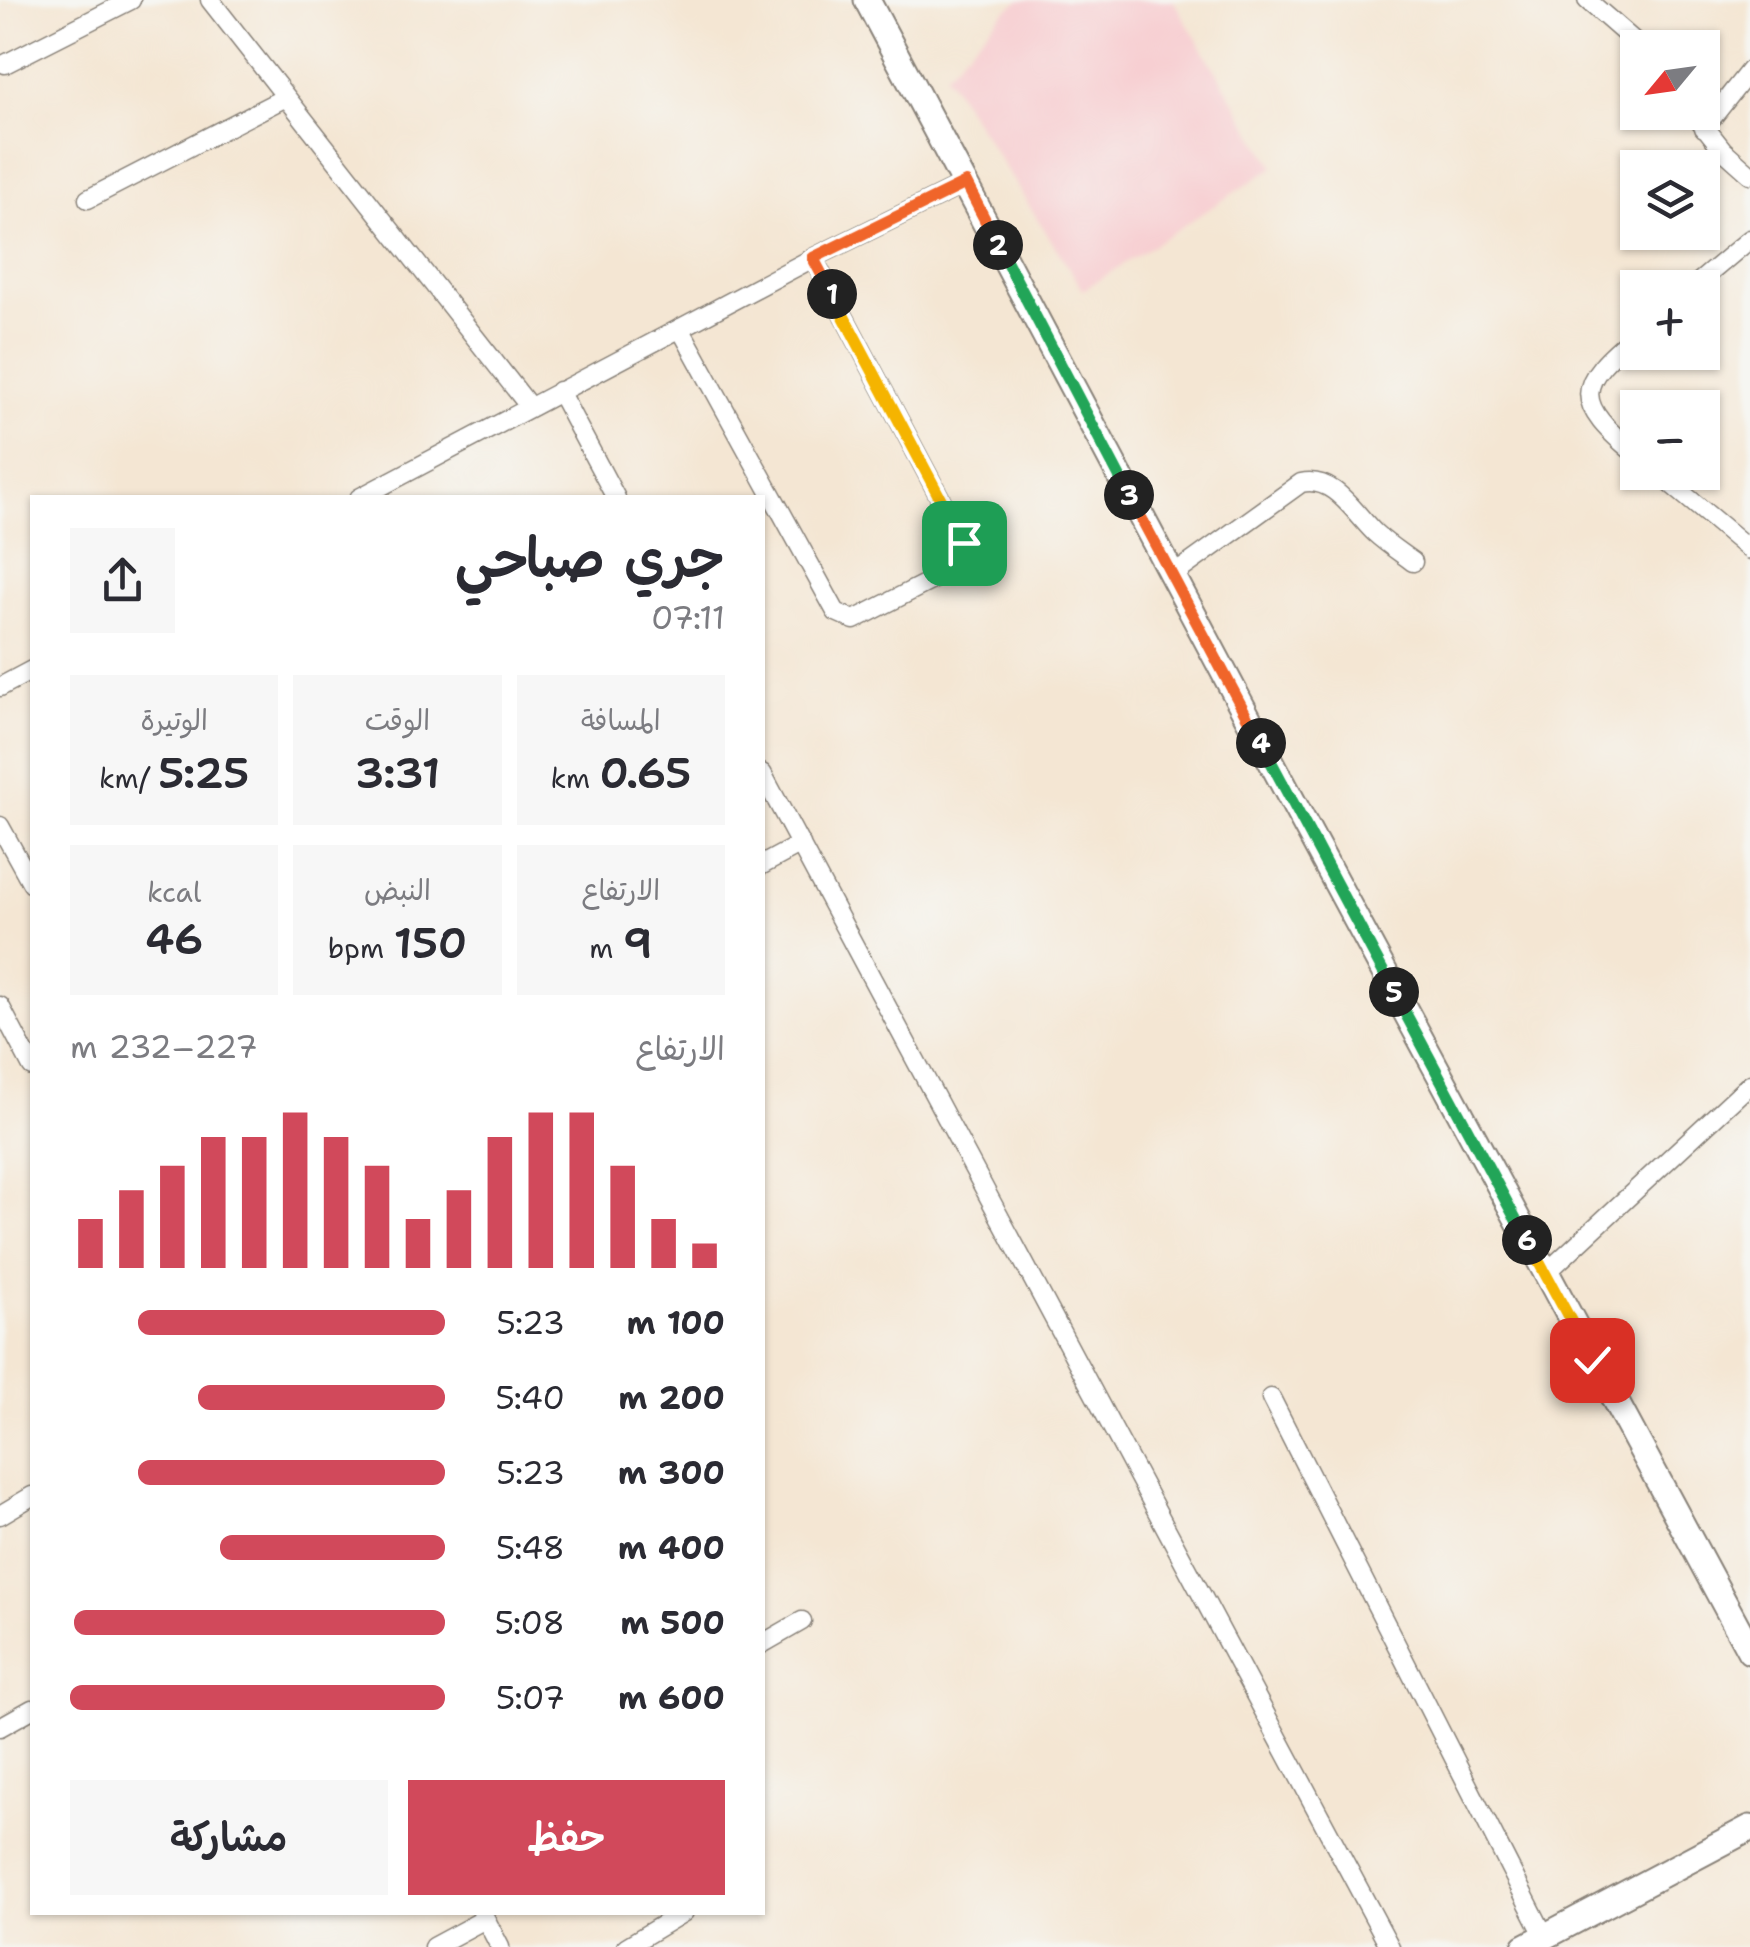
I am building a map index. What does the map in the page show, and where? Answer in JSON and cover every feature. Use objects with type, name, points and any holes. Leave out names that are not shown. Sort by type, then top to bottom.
[{"type":"street","points":[[5,64],[131,0]]},
{"type":"street","points":[[210,0],[530,406]]},
{"type":"street","points":[[867,0],[1750,1651]]},
{"type":"street","points":[[1587,0],[1621,30]]},
{"type":"street","points":[[1720,108],[1750,70]]},
{"type":"street","points":[[88,198],[286,97]]},
{"type":"street","points":[[1706,130],[1750,174]]},
{"type":"street","points":[[365,495],[813,258],[966,183]]},
{"type":"street","points":[[1713,270],[1750,239]]},
{"type":"street","points":[[680,328],[836,612],[854,620],[954,569],[963,559],[964,543],[813,258]]},
{"type":"street","points":[[1620,347],[1602,362],[1590,389],[1592,407],[1600,422],[1620,440]]},
{"type":"street","points":[[559,391],[614,495]]},
{"type":"street","points":[[1172,576],[1301,483],[1310,481],[1335,491],[1375,533],[1413,562]]},
{"type":"street","points":[[1678,490],[1750,550]]},
{"type":"street","points":[[0,687],[30,671]]},
{"type":"street","points":[[765,779],[1390,1947]]},
{"type":"street","points":[[0,826],[30,880]]},
{"type":"street","points":[[765,863],[800,844]]},
{"type":"street","points":[[0,1006],[30,1063]]},
{"type":"street","points":[[1545,1274],[1750,1084]]},
{"type":"street","points":[[1271,1398],[1535,1942],[1750,1828]]},
{"type":"street","points":[[0,1515],[30,1497]]},
{"type":"street","points":[[765,1642],[802,1622]]},
{"type":"street","points":[[0,1728],[30,1710]]},
{"type":"street","points":[[626,1947],[679,1915]]},
{"type":"street","points":[[433,1947],[483,1916],[500,1947]]},
{"type":"shaded area","points":[[1020,0],[1173,0],[1274,167],[1083,290],[945,74]]},
{"type":"route","points":[[964,543],[813,258],[966,183],[1592,1360]]}]
